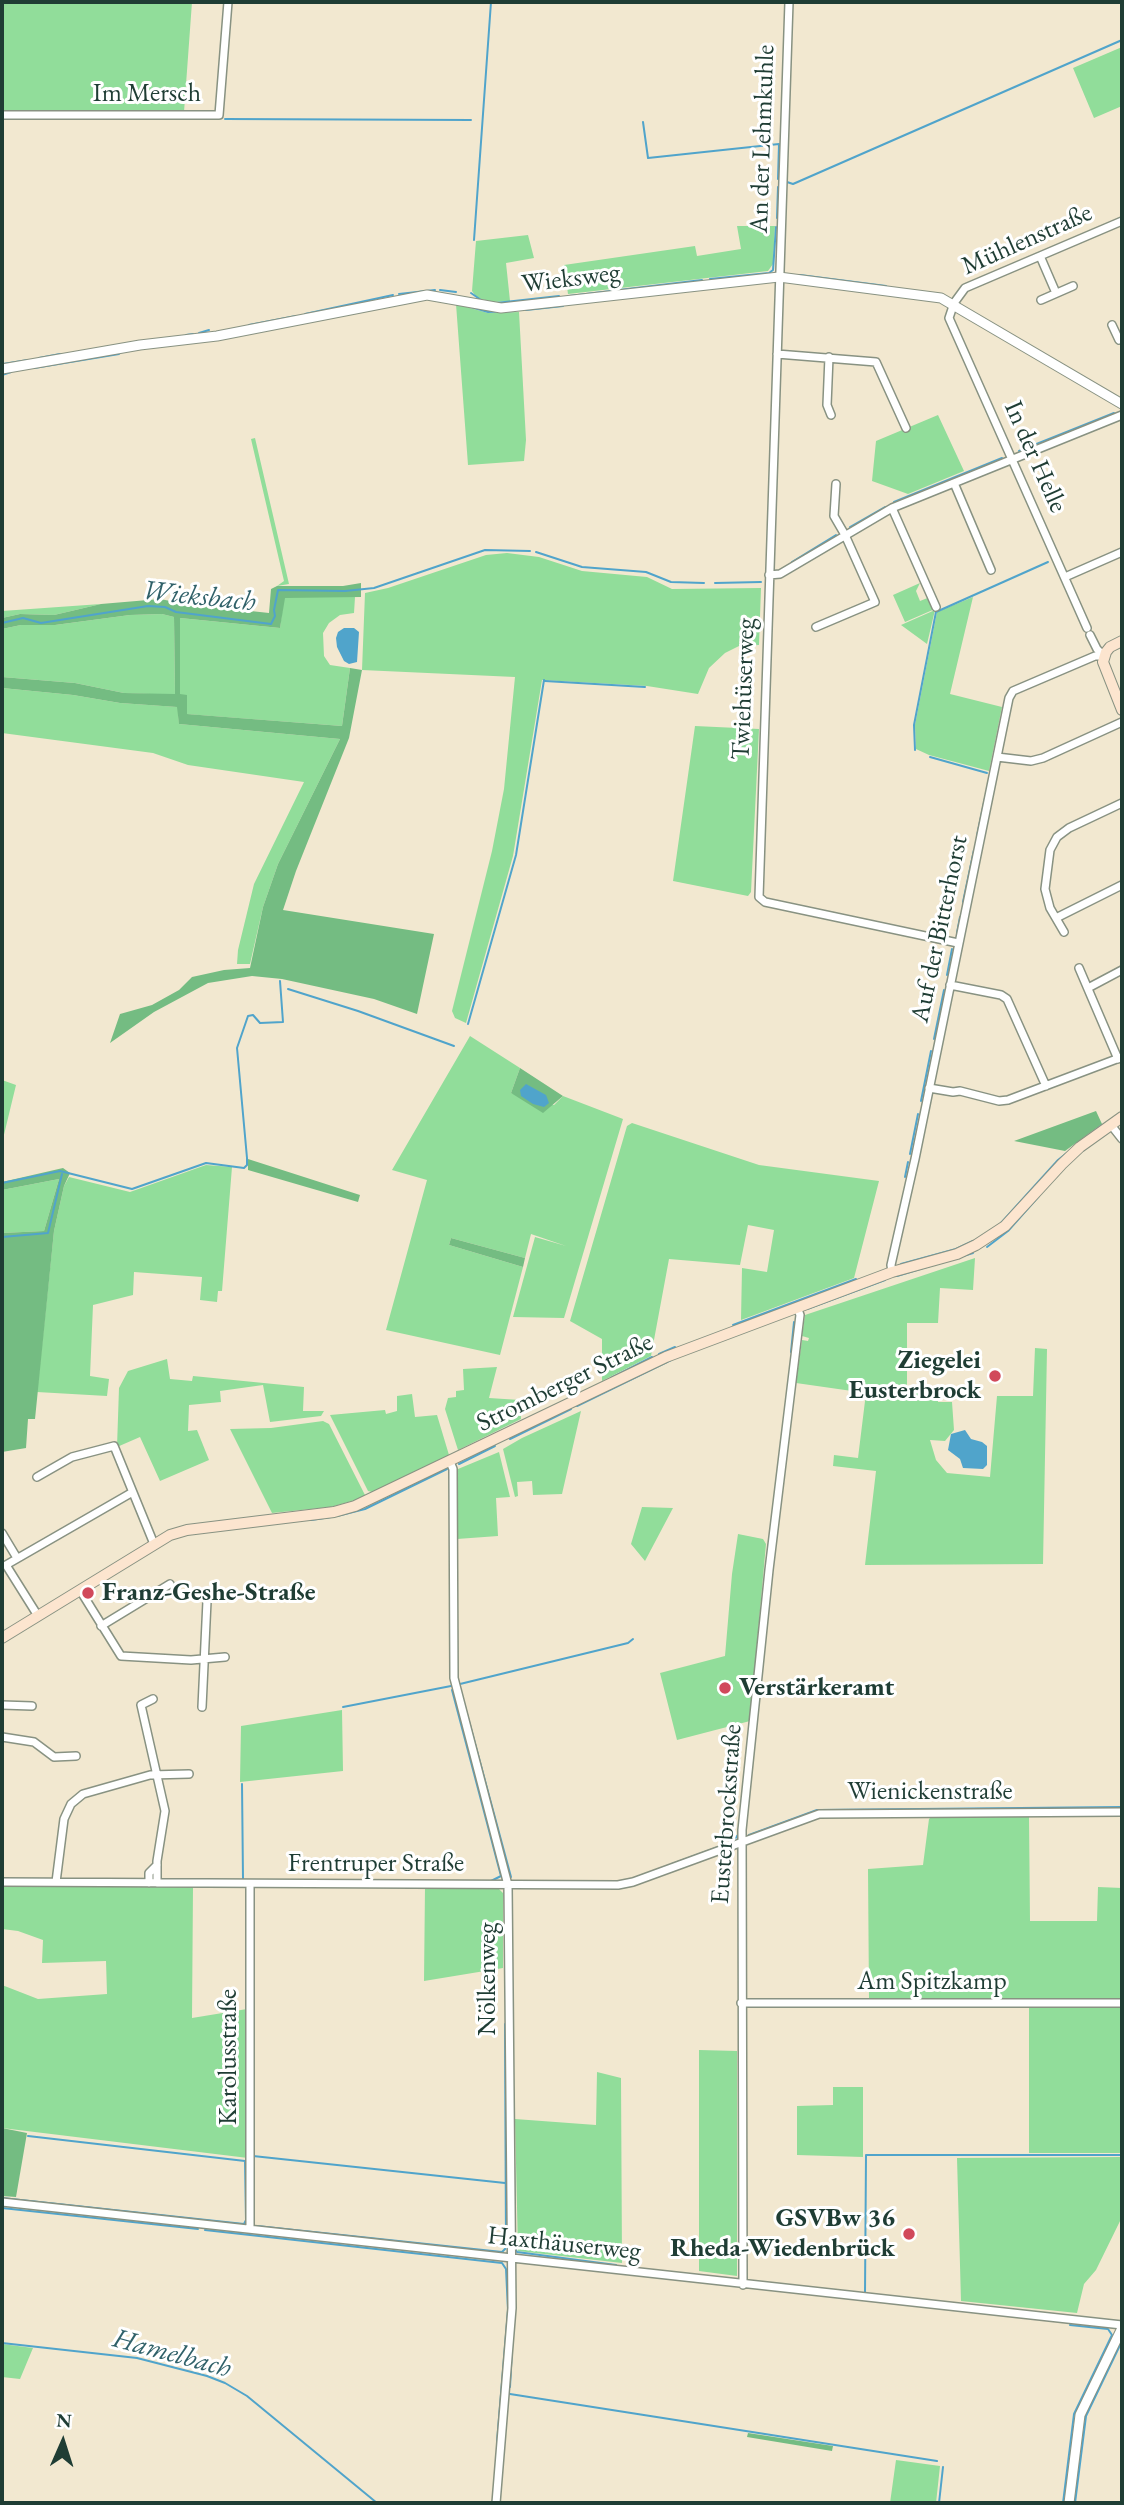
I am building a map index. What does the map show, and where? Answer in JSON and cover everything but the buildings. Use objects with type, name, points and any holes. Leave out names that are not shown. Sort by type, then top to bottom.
[{"type":"main road","points":[[1122,642],[1110,647],[1104,656],[1104,668],[1122,710]]},
{"type":"main road","name":"Stromberger Straße","points":[[2,1638],[170,1535],[187,1530],[334,1512],[355,1506],[658,1360],[892,1272],[957,1254],[1005,1227],[1062,1164],[1122,1117]]},
{"type":"street","name":"Im Mersch","points":[[2,115],[219,115],[228,2]]},
{"type":"street","name":"An der Lehmkuhle","points":[[779,277],[789,2]]},
{"type":"street","name":"Mühlenstraße","points":[[954,303],[965,288],[1122,221]]},
{"type":"street","points":[[1040,256],[1056,293]]},
{"type":"street","name":"Wieksweg","points":[[2,369],[140,345],[217,336],[427,295],[501,308],[779,277],[927,294],[954,303],[1122,404]]},
{"type":"street","name":"Twiehüserweg","points":[[779,277],[759,897],[765,902],[958,943]]},
{"type":"street","points":[[1041,300],[1073,286]]},
{"type":"street","name":"In der Helle","points":[[954,303],[950,318],[1088,632],[1104,656]]},
{"type":"street","points":[[1112,325],[1119,340],[1122,338]]},
{"type":"street","points":[[777,354],[876,362],[906,428]]},
{"type":"street","points":[[829,357],[827,405],[831,415]]},
{"type":"street","points":[[769,575],[780,574],[892,508],[1122,415]]},
{"type":"street","points":[[954,483],[992,570]]},
{"type":"street","points":[[816,627],[874,603],[834,516],[836,484]]},
{"type":"street","points":[[892,508],[936,607]]},
{"type":"street","points":[[1065,577],[1122,552]]},
{"type":"street","name":"Auf der Bitterhorst","points":[[892,1272],[891,1265],[1009,698],[1013,691],[1095,656],[1104,656]]},
{"type":"street","points":[[997,757],[1031,761],[1043,758],[1122,722]]},
{"type":"street","points":[[1064,932],[1058,917],[1050,908],[1045,890],[1050,850],[1057,837],[1069,828],[1122,803]]},
{"type":"street","points":[[1058,917],[1122,885]]},
{"type":"street","points":[[929,1088],[960,1091],[999,1101],[1120,1058],[1079,968]]},
{"type":"street","points":[[1088,988],[1122,970]]},
{"type":"street","points":[[950,985],[1001,995],[1007,999],[1046,1086]]},
{"type":"street","points":[[1111,1125],[1122,1139]]},
{"type":"street","name":"Eusterbrockstraße","points":[[743,2285],[742,1842],[769,1570],[800,1315],[797,1307]]},
{"type":"street","points":[[37,1478],[72,1457],[114,1446],[154,1544]]},
{"type":"street","name":"Nölkenweg","points":[[450,1461],[453,1469],[454,1678],[508,1885],[512,2308],[496,2503]]},
{"type":"street","points":[[37,1616],[6,1565],[131,1493]]},
{"type":"street","points":[[2,1533],[18,1558]]},
{"type":"street","points":[[102,1626],[170,1584]]},
{"type":"street","points":[[80,1590],[121,1656],[191,1660],[225,1657]]},
{"type":"street","points":[[202,1707],[207,1601]]},
{"type":"street","points":[[153,1699],[141,1705],[165,1811],[153,1883]]},
{"type":"street","points":[[2,1704],[32,1706]]},
{"type":"street","points":[[2,1737],[34,1742],[54,1757],[76,1756]]},
{"type":"street","points":[[56,1882],[64,1819],[71,1804],[83,1794],[157,1774],[189,1773]]},
{"type":"street","name":"Wienickenstraße","points":[[742,1842],[819,1814],[1122,1812]]},
{"type":"street","name":"Frentruper Straße","points":[[2,1882],[618,1885],[742,1842]]},
{"type":"street","name":"Karolusstraße","points":[[250,1885],[250,2229]]},
{"type":"street","name":"Am Spitzkamp","points":[[741,2003],[1122,2003]]},
{"type":"street","name":"Haxthäuserweg","points":[[2,2202],[1122,2327]]},
{"type":"street","points":[[1069,2503],[1080,2415],[1122,2327]]},
{"type":"green space","points":[[2,2],[192,2],[184,112],[2,110]]},
{"type":"green space","points":[[1122,47],[1122,106],[1094,118],[1073,68]]},
{"type":"green space","points":[[737,226],[775,226],[773,264],[768,271],[568,294],[564,265],[695,246],[697,256],[741,249]]},
{"type":"green space","points":[[528,235],[534,258],[506,263],[510,301],[494,302],[477,298],[472,291],[476,241]]},
{"type":"green space","points":[[456,304],[488,313],[519,312],[526,440],[524,461],[468,465]]},
{"type":"green space","points":[[938,415],[964,471],[908,494],[872,481],[876,441]]},
{"type":"green space","points":[[255,438],[289,584],[277,586],[284,581],[251,439]]},
{"type":"green space","points":[[507,553],[539,557],[582,571],[647,577],[672,589],[761,588],[759,645],[739,646],[725,653],[709,668],[698,694],[647,686],[542,680],[513,856],[466,1023],[455,1018],[452,1011],[492,851],[504,789],[515,677],[362,670],[365,593],[388,588],[486,555]]},
{"type":"green space","points":[[361,583],[361,597],[285,598],[280,628],[180,618],[180,694],[187,695],[187,714],[342,726],[350,668],[362,670],[349,738],[283,910],[434,934],[417,1014],[374,999],[282,979],[252,976],[208,983],[154,1012],[110,1043],[120,1014],[152,1005],[179,990],[192,977],[250,968],[263,907],[278,864],[340,739],[179,724],[177,707],[120,703],[2,688],[2,677],[75,683],[124,693],[175,694],[174,617],[162,614],[130,615],[2,629],[2,618],[20,614],[54,615],[101,604],[160,599],[269,613],[271,589],[277,586],[343,586]]},
{"type":"green space","points":[[920,583],[916,591],[920,601],[930,597],[935,609],[905,622],[893,595]]},
{"type":"green space","points":[[284,597],[355,597],[354,613],[340,615],[329,623],[323,633],[324,656],[330,665],[350,668],[342,726],[186,714],[180,695],[180,618],[280,628]]},
{"type":"green space","points":[[973,597],[950,694],[1002,707],[989,771],[916,749],[915,725],[937,612]]},
{"type":"green space","points":[[101,604],[54,615],[20,614],[2,618],[2,611]]},
{"type":"green space","points":[[935,610],[927,644],[901,625]]},
{"type":"green space","points":[[162,614],[174,617],[175,695],[124,693],[75,683],[2,677],[2,629],[21,625],[55,625],[130,615]]},
{"type":"green space","points":[[2,688],[120,703],[178,707],[179,724],[340,739],[278,864],[263,907],[250,964],[237,964],[254,884],[304,782],[188,765],[153,753],[2,733]]},
{"type":"green space","points":[[695,726],[759,729],[751,892],[748,896],[673,881]]},
{"type":"green space","points":[[470,1036],[520,1068],[511,1093],[554,1105],[563,1096],[623,1119],[564,1318],[513,1317],[535,1237],[566,1246],[531,1234],[525,1258],[451,1238],[449,1245],[523,1267],[500,1355],[386,1330],[427,1180],[392,1170]]},
{"type":"green space","points":[[520,1068],[563,1096],[543,1113],[511,1093]]},
{"type":"green space","points":[[2,1080],[16,1085],[2,1143]]},
{"type":"green space","points":[[1096,1111],[1102,1124],[1065,1151],[1014,1141]]},
{"type":"green space","points":[[632,1123],[759,1165],[879,1181],[854,1278],[741,1320],[742,1268],[767,1272],[774,1230],[748,1225],[740,1265],[669,1259],[651,1356],[602,1381],[602,1339],[570,1321],[627,1126]]},
{"type":"green space","points":[[248,1159],[360,1195],[358,1202],[248,1170]]},
{"type":"green space","points":[[206,1165],[232,1167],[222,1291],[218,1291],[217,1302],[200,1300],[202,1277],[134,1272],[133,1295],[93,1305],[90,1376],[109,1379],[107,1396],[37,1392],[54,1231],[64,1186],[69,1177],[130,1192]]},
{"type":"green space","points":[[63,1168],[70,1173],[64,1186],[54,1231],[35,1419],[28,1419],[26,1448],[2,1452],[2,1233],[44,1231],[59,1179],[2,1190],[2,1182]]},
{"type":"green space","points":[[59,1179],[44,1231],[2,1233],[2,1190]]},
{"type":"green space","points":[[451,1238],[525,1258],[523,1267],[449,1245]]},
{"type":"green space","points":[[975,1258],[973,1290],[940,1288],[938,1323],[907,1323],[907,1388],[938,1389],[938,1402],[952,1402],[954,1430],[945,1441],[930,1440],[936,1460],[947,1473],[990,1477],[997,1396],[1033,1396],[1035,1348],[1047,1349],[1043,1564],[865,1565],[876,1471],[833,1466],[834,1455],[858,1458],[866,1393],[796,1383],[802,1340],[808,1341],[809,1338],[802,1336],[805,1315]]},
{"type":"green space","points":[[167,1359],[170,1379],[192,1381],[193,1376],[304,1387],[303,1411],[324,1411],[321,1416],[270,1422],[263,1385],[220,1391],[221,1402],[189,1405],[188,1431],[197,1430],[209,1460],[160,1481],[140,1437],[117,1447],[119,1388],[128,1371]]},
{"type":"green space","points":[[497,1367],[489,1398],[520,1400],[521,1419],[458,1450],[445,1409],[448,1398],[456,1397],[456,1391],[464,1390],[463,1369]]},
{"type":"green space","points":[[412,1394],[415,1417],[437,1415],[449,1455],[372,1492],[368,1491],[330,1415],[385,1410],[386,1414],[397,1411],[397,1396]]},
{"type":"green space","points":[[581,1411],[562,1494],[533,1495],[532,1481],[517,1482],[518,1496],[515,1497],[503,1449]]},
{"type":"green space","points":[[323,1421],[329,1424],[366,1497],[331,1507],[272,1513],[230,1429],[271,1428]]},
{"type":"green space","points":[[499,1452],[510,1497],[496,1498],[498,1536],[457,1539],[458,1469]]},
{"type":"green space","points":[[642,1507],[673,1508],[645,1561],[631,1544]]},
{"type":"green space","points":[[738,1534],[763,1539],[766,1544],[750,1721],[677,1740],[660,1673],[725,1656]]},
{"type":"green space","points":[[342,1710],[343,1771],[240,1782],[241,1726]]},
{"type":"green space","points":[[932,1816],[1029,1816],[1030,1921],[1097,1921],[1098,1887],[1122,1888],[1122,1998],[869,1999],[868,1869],[923,1865],[929,1819]]},
{"type":"green space","points":[[2,1886],[193,1887],[192,2018],[247,2009],[248,2158],[2,2128],[2,1985],[38,1999],[107,1994],[106,1961],[42,1963],[43,1940],[18,1931],[2,1929]]},
{"type":"green space","points":[[425,1887],[498,1888],[503,1893],[503,1968],[424,1981]]},
{"type":"green space","points":[[1029,2005],[1122,2005],[1122,2153],[1029,2153]]},
{"type":"green space","points":[[699,2050],[737,2051],[737,2276],[699,2271]]},
{"type":"green space","points":[[597,2072],[621,2078],[622,2263],[518,2251],[515,2119],[596,2125]]},
{"type":"green space","points":[[833,2087],[863,2087],[863,2157],[797,2155],[797,2106],[833,2105]]},
{"type":"green space","points":[[2,2128],[27,2133],[16,2197],[2,2196]]},
{"type":"green space","points":[[1122,2157],[1122,2217],[1096,2270],[1084,2284],[1077,2313],[961,2301],[957,2158]]},
{"type":"green space","points":[[2,2344],[33,2348],[20,2379],[2,2377]]},
{"type":"green space","points":[[748,2433],[833,2446],[832,2451],[747,2437]]},
{"type":"green space","points":[[896,2460],[940,2466],[936,2503],[890,2503]]},
{"type":"water","points":[[344,628],[354,628],[359,632],[357,662],[349,664],[344,661],[337,647],[338,632]]},
{"type":"water","points":[[526,1084],[546,1095],[549,1103],[544,1107],[521,1096],[520,1090]]},
{"type":"water","points":[[965,1430],[971,1439],[987,1446],[987,1465],[983,1469],[963,1468],[960,1459],[948,1450],[951,1434]]},
{"type":"waterway","points":[[474,240],[491,2]]},
{"type":"waterway","points":[[787,182],[793,184],[1122,40]]},
{"type":"waterway","points":[[14,119],[212,119]]},
{"type":"waterway","points":[[225,119],[471,120]]},
{"type":"waterway","points":[[643,122],[648,158],[779,144],[778,179]]},
{"type":"waterway","points":[[777,218],[778,187]]},
{"type":"waterway","points":[[710,279],[769,273],[773,270],[776,227]]},
{"type":"waterway","points":[[800,275],[886,286]]},
{"type":"waterway","points":[[569,296],[702,280]]},
{"type":"waterway","points":[[399,294],[435,290]]},
{"type":"waterway","points":[[440,290],[456,292]]},
{"type":"waterway","points":[[471,293],[481,300]]},
{"type":"waterway","points":[[305,314],[393,295]]},
{"type":"waterway","points":[[496,303],[559,296]]},
{"type":"waterway","points":[[526,310],[563,306]]},
{"type":"waterway","points":[[471,307],[488,312],[515,311]]},
{"type":"waterway","points":[[249,325],[296,316]]},
{"type":"waterway","points":[[199,333],[209,330]]},
{"type":"waterway","points":[[186,335],[193,334]]},
{"type":"waterway","points":[[39,358],[60,354]]},
{"type":"waterway","points":[[34,368],[119,354]]},
{"type":"waterway","points":[[3,364],[28,360]]},
{"type":"waterway","points":[[2,375],[11,372]]},
{"type":"waterway","name":"Wieksbach","points":[[1019,451],[1114,413]]},
{"type":"waterway","name":"Wieksbach","points":[[894,502],[1002,458]]},
{"type":"waterway","name":"Wieksbach","points":[[850,527],[885,507]]},
{"type":"waterway","name":"Wieksbach","points":[[792,562],[836,535]]},
{"type":"waterway","name":"Wieksbach","points":[[2,623],[23,618],[41,623],[148,606],[271,624],[275,616],[278,590],[345,591],[374,588],[485,550],[530,551]]},
{"type":"waterway","name":"Wieksbach","points":[[536,552],[582,567],[646,572],[671,582],[704,583]]},
{"type":"waterway","points":[[915,750],[914,725],[936,612],[1048,562]]},
{"type":"waterway","name":"Wieksbach","points":[[715,583],[761,582]]},
{"type":"waterway","points":[[468,1024],[516,855],[544,680]]},
{"type":"waterway","points":[[545,681],[645,687]]},
{"type":"waterway","points":[[930,757],[987,773]]},
{"type":"waterway","points":[[977,836],[985,798]]},
{"type":"waterway","points":[[963,902],[974,850]]},
{"type":"waterway","points":[[957,933],[960,917]]},
{"type":"waterway","points":[[947,975],[952,949]]},
{"type":"waterway","points":[[2,1183],[60,1171],[132,1189],[206,1163],[244,1168],[247,1158],[237,1048],[248,1016],[253,1015],[260,1023],[283,1022],[280,981]]},
{"type":"waterway","points":[[288,989],[454,1046]]},
{"type":"waterway","points":[[934,1039],[944,990]]},
{"type":"waterway","points":[[921,1101],[931,1051]]},
{"type":"waterway","points":[[910,1154],[918,1114]]},
{"type":"waterway","points":[[1001,1223],[1058,1160],[1102,1125]]},
{"type":"waterway","points":[[905,1177],[908,1162]]},
{"type":"waterway","points":[[2,1237],[48,1233],[62,1174]]},
{"type":"waterway","points":[[987,1247],[1008,1231],[1039,1196]]},
{"type":"waterway","points":[[901,1264],[956,1249],[973,1241]]},
{"type":"waterway","points":[[897,1276],[973,1253]]},
{"type":"waterway","points":[[733,1325],[856,1279]]},
{"type":"waterway","points":[[807,1309],[885,1280]]},
{"type":"waterway","points":[[791,1352],[794,1322]]},
{"type":"waterway","points":[[659,1354],[675,1347]]},
{"type":"waterway","points":[[611,1378],[652,1357]]},
{"type":"waterway","points":[[577,1406],[671,1360]]},
{"type":"waterway","points":[[510,1439],[571,1409]]},
{"type":"waterway","points":[[459,1464],[495,1446]]},
{"type":"waterway","points":[[337,1516],[365,1509],[447,1469]]},
{"type":"waterway","points":[[311,1520],[331,1517]]},
{"type":"waterway","points":[[460,1684],[628,1643],[633,1639]]},
{"type":"waterway","points":[[343,1707],[451,1686]]},
{"type":"waterway","points":[[460,1688],[511,1877]]},
{"type":"waterway","points":[[452,1690],[501,1876],[491,1881]]},
{"type":"waterway","points":[[242,1784],[243,1879]]},
{"type":"waterway","points":[[749,1835],[817,1810],[1122,1807]]},
{"type":"waterway","points":[[672,1864],[732,1842],[738,1835]]},
{"type":"waterway","points":[[257,2226],[502,2252],[506,2248],[505,2024]]},
{"type":"waterway","points":[[2,2198],[244,2224],[246,2220],[245,2161],[28,2136]]},
{"type":"waterway","points":[[865,2293],[866,2155],[1122,2155]]},
{"type":"waterway","points":[[253,2156],[505,2183]]},
{"type":"waterway","points":[[514,2156],[517,2252],[616,2265]]},
{"type":"waterway","points":[[2,2208],[198,2229]]},
{"type":"waterway","points":[[205,2230],[502,2263],[506,2269],[508,2310],[497,2442]]},
{"type":"waterway","points":[[510,2387],[515,2291]]},
{"type":"waterway","points":[[1063,2503],[1074,2414],[1112,2335],[1108,2329],[1070,2325]]},
{"type":"waterway","points":[[1075,2503],[1086,2416],[1122,2341]]},
{"type":"waterway","name":"Hamelbach","points":[[2,2343],[137,2358],[225,2383],[247,2396],[377,2503]]},
{"type":"waterway","points":[[510,2394],[937,2461]]},
{"type":"waterway","points":[[939,2503],[943,2467]]},
{"type":"place","name":"Ziegelei Eusterbrock","points":[[995,1376]]},
{"type":"place","name":"Franz-Geshe-Straße","points":[[88,1593]]},
{"type":"place","name":"Verstärkeramt","points":[[725,1688]]},
{"type":"place","name":"GSVBw 36 Rheda-Wiedenbrück","points":[[909,2234]]}]
